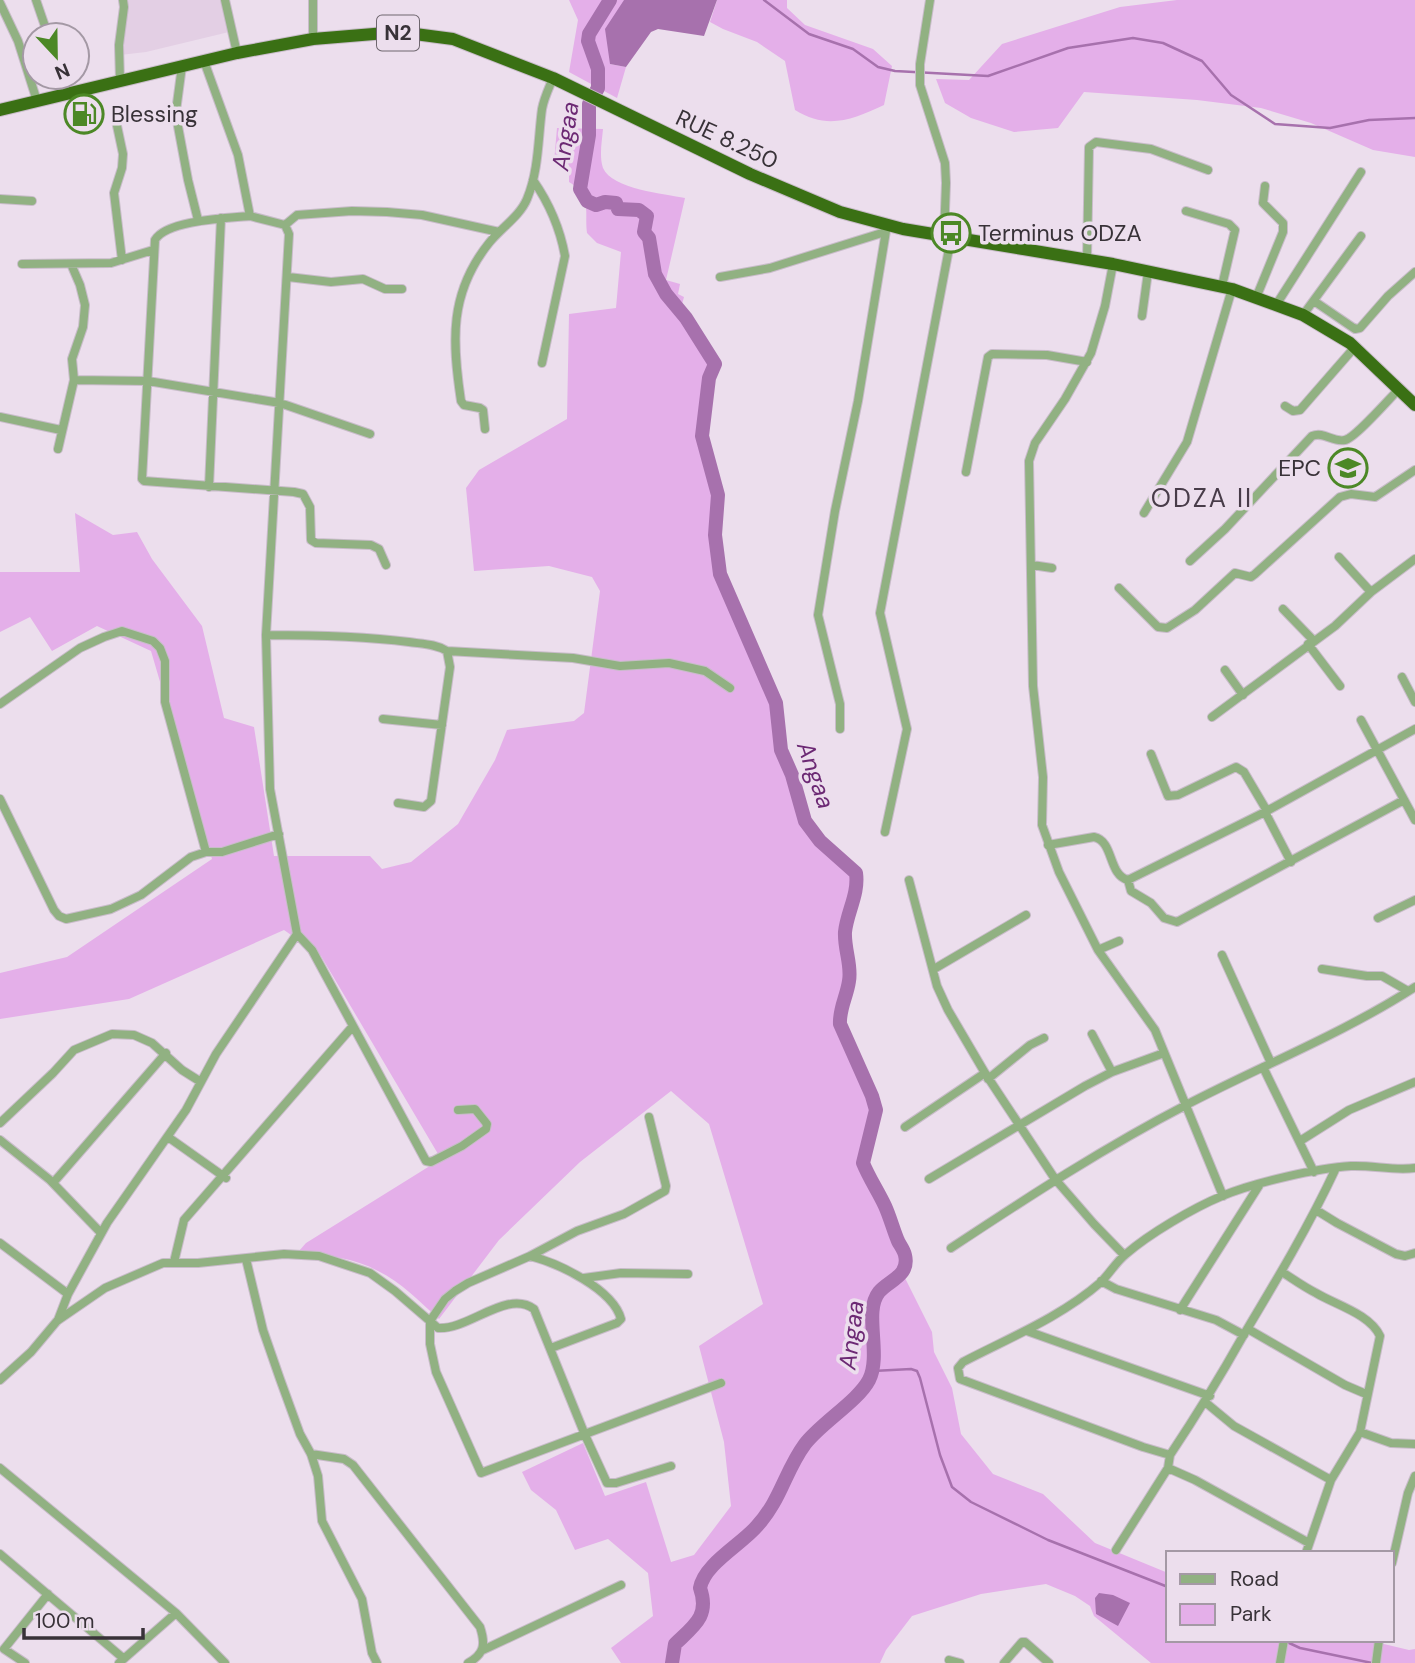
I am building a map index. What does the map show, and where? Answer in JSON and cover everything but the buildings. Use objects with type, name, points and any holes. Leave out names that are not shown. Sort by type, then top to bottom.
[{"type":"highway","name":"RUE 8.250","points":[[0,110],[237,53],[313,39],[386,33],[453,39],[553,78],[750,174],[886,228],[1113,264],[1227,288],[1303,315],[1354,348],[1415,403]]},
{"type":"street","points":[[36,0],[43,21]]},
{"type":"street","points":[[120,81],[118,55],[123,0]]},
{"type":"street","points":[[225,0],[237,53]]},
{"type":"street","points":[[313,0],[313,39]]},
{"type":"street","points":[[885,832],[906,729],[880,613],[947,238],[944,163],[920,85],[920,64],[930,0]]},
{"type":"street","points":[[0,3],[18,41],[37,101]]},
{"type":"street","points":[[204,61],[238,155],[250,216]]},
{"type":"street","points":[[181,66],[177,121],[198,220]]},
{"type":"street","points":[[485,429],[483,410],[464,405],[461,401],[455,361],[455,322],[463,289],[473,266],[527,200],[533,180],[543,105],[553,78]]},
{"type":"street","points":[[116,121],[122,169],[114,193],[122,260]]},
{"type":"street","points":[[1087,260],[1090,145],[1096,142],[1151,149],[1208,170]]},
{"type":"street","points":[[1276,305],[1331,223],[1361,172]]},
{"type":"street","points":[[533,180],[552,212],[565,256],[542,363]]},
{"type":"street","points":[[1256,298],[1283,232],[1283,223],[1263,203],[1265,186]]},
{"type":"street","points":[[0,199],[32,201]]},
{"type":"street","points":[[285,225],[297,215],[352,211],[387,212],[422,215],[499,232]]},
{"type":"street","points":[[1144,513],[1187,442],[1227,288],[1235,230],[1229,224],[1185,211]]},
{"type":"street","points":[[285,225],[250,216],[198,220],[158,235],[153,250],[142,479],[303,494],[310,506],[312,540],[316,543],[371,545],[379,549],[386,565]]},
{"type":"street","points":[[209,487],[221,219]]},
{"type":"street","points":[[285,225],[289,234],[288,277],[266,635],[270,778],[297,934],[312,950],[426,1161],[431,1162],[449,1153],[486,1129],[487,1124],[475,1110],[458,1110]]},
{"type":"street","points":[[720,276],[770,268],[886,228],[858,401],[818,615],[841,704],[840,729]]},
{"type":"street","points":[[1303,315],[1361,236]]},
{"type":"street","points":[[22,264],[111,263],[153,250]]},
{"type":"street","points":[[58,449],[74,380],[71,367],[82,334],[85,305],[71,264]]},
{"type":"street","points":[[1113,264],[1099,330],[1087,362],[1030,456],[1033,686],[1043,777],[1042,825],[1048,845],[1098,950],[1155,1030],[1223,1196]]},
{"type":"street","points":[[1142,316],[1149,272]]},
{"type":"street","points":[[1314,301],[1355,329],[1360,328],[1388,296],[1415,272]]},
{"type":"street","points":[[288,277],[331,282],[363,279],[385,289],[402,289]]},
{"type":"street","points":[[1285,406],[1293,411],[1300,410],[1354,348]]},
{"type":"street","points":[[966,472],[988,357],[992,354],[1047,355],[1087,362]]},
{"type":"street","points":[[74,380],[148,381],[280,403],[370,434]]},
{"type":"street","points":[[1189,561],[1225,528],[1312,436],[1321,434],[1336,440],[1349,439],[1399,389]]},
{"type":"street","points":[[0,417],[61,430]]},
{"type":"street","points":[[1119,588],[1158,627],[1167,628],[1195,610],[1231,575],[1240,572],[1251,577],[1255,574],[1340,497],[1351,494],[1375,497],[1415,470]]},
{"type":"street","points":[[1339,557],[1371,592]]},
{"type":"street","points":[[1212,717],[1335,625],[1371,592],[1415,559]]},
{"type":"street","points":[[1032,565],[1052,568]]},
{"type":"street","points":[[1407,566],[1415,574]]},
{"type":"street","points":[[1283,609],[1311,643],[1340,686]]},
{"type":"street","points":[[0,704],[80,648],[104,636],[122,632],[153,641],[160,648],[165,661],[165,702],[206,852]]},
{"type":"street","points":[[266,635],[329,635],[400,641],[440,647],[447,651],[573,658],[620,666],[669,663],[705,671],[730,688]]},
{"type":"street","points":[[398,803],[424,807],[431,800],[450,667],[447,651]]},
{"type":"street","points":[[1225,670],[1243,695]]},
{"type":"street","points":[[1402,677],[1415,702]]},
{"type":"street","points":[[383,719],[442,725]]},
{"type":"street","points":[[1361,720],[1415,820]]},
{"type":"street","points":[[1048,845],[1100,838],[1119,876],[1128,880],[1200,847],[1415,729]]},
{"type":"street","points":[[1151,754],[1168,796],[1178,795],[1236,767],[1244,772],[1291,862]]},
{"type":"street","points":[[0,799],[54,910],[66,919],[111,909],[141,895],[191,858],[206,852],[222,852],[279,834]]},
{"type":"street","points":[[1128,880],[1131,891],[1151,903],[1164,918],[1177,922],[1185,920],[1404,800]]},
{"type":"street","points":[[909,880],[940,995],[987,1076],[1055,1179],[1124,1255]]},
{"type":"street","points":[[1378,918],[1415,900]]},
{"type":"street","points":[[934,970],[1026,915]]},
{"type":"street","points":[[57,1321],[68,1294],[101,1233],[187,1110],[216,1054],[297,934]]},
{"type":"street","points":[[1098,950],[1119,941]]},
{"type":"street","points":[[1222,955],[1314,1172]]},
{"type":"street","points":[[1322,970],[1382,976],[1411,989]]},
{"type":"street","points":[[951,1248],[1055,1179],[1187,1105],[1411,989]]},
{"type":"street","points":[[174,1262],[184,1220],[225,1177],[353,1026]]},
{"type":"street","points":[[0,1123],[74,1051],[112,1034],[128,1033],[152,1043],[182,1070],[201,1082]]},
{"type":"street","points":[[1092,1034],[1112,1072]]},
{"type":"street","points":[[905,1127],[1044,1038]]},
{"type":"street","points":[[53,1184],[166,1053]]},
{"type":"street","points":[[929,1179],[1112,1072],[1164,1053]]},
{"type":"street","points":[[1300,1141],[1349,1110],[1415,1082]]},
{"type":"street","points":[[649,1117],[657,1142],[665,1192],[624,1214],[577,1231],[454,1291],[430,1321],[430,1344],[436,1372],[481,1473],[721,1383]]},
{"type":"street","points":[[169,1137],[225,1177]]},
{"type":"street","points":[[0,1140],[53,1184],[101,1233]]},
{"type":"street","points":[[1116,1550],[1168,1468],[1170,1455],[1208,1399],[1282,1272],[1336,1168]]},
{"type":"street","points":[[1170,1455],[960,1379],[958,1368],[963,1362],[1027,1331],[1101,1281],[1124,1255],[1197,1209],[1223,1196],[1260,1184],[1336,1168],[1415,1168]]},
{"type":"street","points":[[1180,1310],[1260,1184]]},
{"type":"street","points":[[1316,1210],[1396,1254],[1405,1256],[1415,1253]]},
{"type":"street","points":[[0,1243],[68,1294]]},
{"type":"street","points":[[0,1380],[32,1352],[57,1321],[105,1288],[147,1269],[174,1262],[198,1263],[285,1254],[319,1256],[370,1273],[396,1291],[438,1328],[444,1329],[509,1304],[521,1302],[534,1309],[604,1479],[610,1484],[671,1466]]},
{"type":"street","points":[[530,1256],[584,1278],[617,1309],[621,1319],[617,1323],[551,1348]]},
{"type":"street","points":[[246,1259],[271,1355],[300,1434],[312,1454],[322,1521],[362,1599],[374,1662]]},
{"type":"street","points":[[1282,1272],[1365,1319],[1377,1329],[1380,1336],[1360,1432],[1331,1480],[1307,1551]]},
{"type":"street","points":[[584,1278],[621,1273],[688,1273]]},
{"type":"street","points":[[1101,1281],[1116,1289],[1246,1332],[1366,1394]]},
{"type":"street","points":[[1027,1331],[1208,1399],[1234,1426],[1331,1480]]},
{"type":"street","points":[[1360,1432],[1391,1443],[1415,1444]]},
{"type":"street","points":[[312,1454],[344,1459],[353,1465],[480,1628],[485,1641],[483,1650],[477,1658],[468,1663]]},
{"type":"street","points":[[0,1468],[176,1613],[225,1663]]},
{"type":"street","points":[[1168,1468],[1309,1543]]},
{"type":"street","points":[[1394,1554],[1408,1493],[1415,1476]]},
{"type":"street","points":[[0,1554],[121,1661],[176,1613]]},
{"type":"street","points":[[483,1650],[621,1585]]},
{"type":"street","points":[[25,1663],[4,1649],[48,1594]]},
{"type":"street","points":[[1004,1663],[1018,1645],[1025,1642],[1049,1663]]},
{"type":"street","points":[[1280,1663],[1284,1642]]},
{"type":"street","points":[[1376,1660],[1379,1642]]},
{"type":"street","points":[[949,1660],[960,1663]]},
{"type":"shaded area","points":[[126,0],[222,0],[229,32],[146,52],[120,55],[128,6]]},
{"type":"shaded area","points":[[624,0],[717,0],[704,36],[658,29],[651,32],[626,67],[610,64],[605,29]]},
{"type":"shaded area","points":[[1099,1593],[1113,1595],[1130,1603],[1118,1626],[1096,1614],[1095,1598]]},
{"type":"green space","points":[[569,0],[624,0],[610,64],[626,67],[617,98],[569,72],[578,20]]},
{"type":"green space","points":[[717,0],[787,0],[787,8],[805,25],[873,49],[892,66],[884,105],[840,121],[818,120],[795,110],[785,61],[757,42],[710,22]]},
{"type":"green space","points":[[1177,0],[1415,0],[1415,157],[1373,150],[1311,123],[1261,108],[1197,100],[1084,92],[1058,128],[1014,132],[971,118],[945,103],[936,79],[969,80],[1002,44],[1120,7]]},
{"type":"green space","points":[[557,128],[603,129],[601,159],[608,175],[628,186],[685,198],[666,280],[680,284],[678,294],[684,297],[681,308],[715,364],[709,378],[702,436],[718,495],[715,535],[720,574],[776,703],[781,750],[792,775],[805,821],[820,841],[856,873],[857,884],[845,933],[850,967],[849,981],[839,1016],[844,1036],[876,1110],[863,1163],[886,1208],[905,1256],[902,1272],[932,1332],[934,1352],[952,1388],[961,1434],[993,1474],[1043,1494],[1095,1543],[1166,1572],[1166,1642],[1375,1642],[1415,1649],[1415,1663],[1151,1663],[1094,1616],[1090,1606],[1075,1596],[1046,1584],[981,1594],[912,1616],[886,1650],[880,1663],[621,1663],[611,1648],[653,1616],[648,1573],[608,1539],[575,1550],[556,1510],[531,1490],[522,1472],[583,1443],[605,1496],[646,1482],[671,1562],[694,1555],[731,1506],[724,1442],[699,1346],[763,1304],[709,1124],[671,1091],[580,1162],[499,1240],[439,1319],[402,1287],[369,1267],[340,1258],[299,1251],[306,1243],[441,1159],[321,956],[284,930],[129,999],[0,1019],[0,973],[67,957],[212,859],[151,651],[97,626],[52,651],[30,617],[0,632],[0,572],[80,572],[75,513],[113,535],[137,532],[152,559],[202,626],[224,718],[254,727],[274,856],[370,856],[382,869],[411,862],[458,824],[495,760],[507,730],[574,721],[584,713],[600,591],[592,577],[549,566],[474,571],[466,488],[479,470],[567,419],[569,314],[616,308],[621,252],[597,243],[587,233],[586,204],[582,193],[569,182],[569,165],[554,162]]},
{"type":"waterway","name":"Angaa","points":[[610,0],[589,34],[588,41],[598,69],[598,88],[589,104],[589,135],[580,189],[587,201],[596,205],[616,203],[618,209],[639,210],[647,216],[644,232],[649,238],[655,274],[715,364],[709,378],[702,436],[718,495],[715,535],[720,574],[776,703],[781,750],[792,775],[805,821],[820,841],[856,873],[856,888],[845,932],[850,975],[840,1024],[876,1110],[863,1163],[885,1206],[906,1262],[902,1273],[883,1288],[875,1300],[872,1322],[874,1358],[869,1380],[857,1396],[805,1444],[772,1506],[757,1526],[708,1571],[700,1588],[703,1598],[701,1613],[694,1626],[675,1644],[672,1663]]},
{"type":"waterway","points":[[764,0],[809,34],[853,49],[878,67],[895,71],[988,76],[1068,48],[1133,38],[1163,43],[1202,61],[1231,95],[1275,124],[1330,128],[1369,120],[1415,118]]},
{"type":"waterway","points":[[873,1371],[917,1371],[940,1455],[952,1487],[971,1502],[1048,1540],[1166,1586]]},
{"type":"waterway","points":[[1287,1642],[1300,1648],[1372,1663]]},
{"type":"place","name":"Blessing","points":[[84,114]]},
{"type":"place","name":"Terminus ODZA","points":[[951,233]]},
{"type":"place","name":"EPC","points":[[1348,468]]},
{"type":"district","name":"ODZA II","points":[[1202,498]]}]
